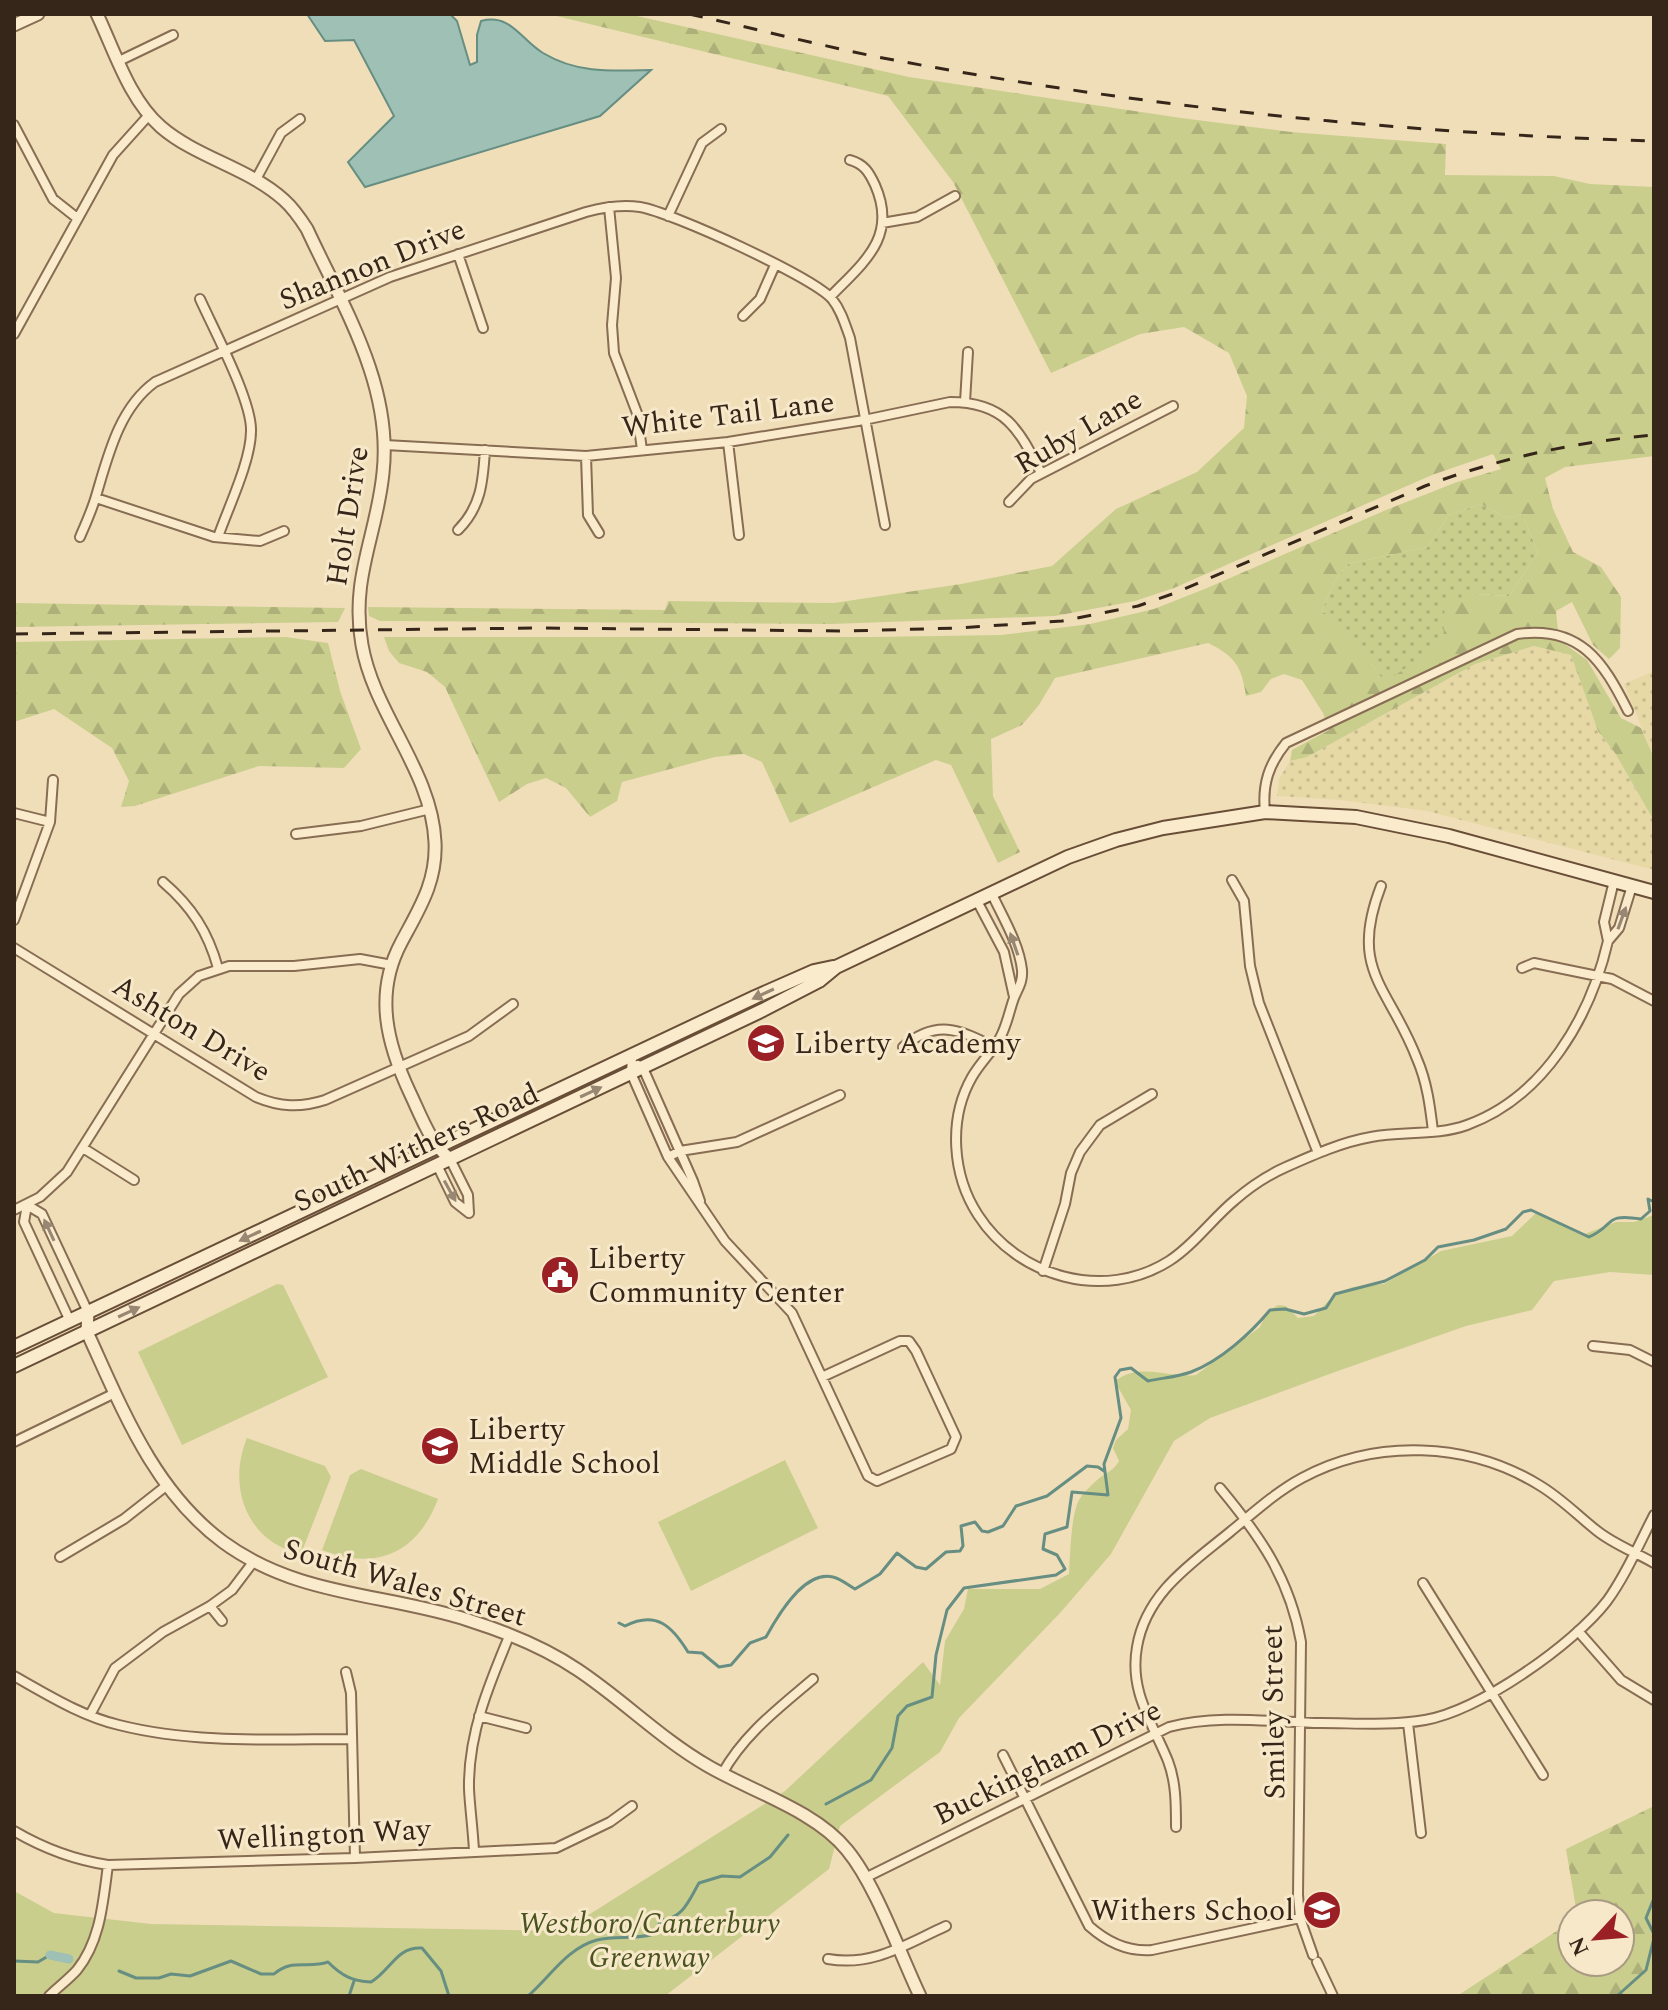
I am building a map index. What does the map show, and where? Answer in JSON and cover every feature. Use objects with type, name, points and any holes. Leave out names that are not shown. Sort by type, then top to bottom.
[{"type":"main road","name":"South Withers Road","points":[[14,1366],[450,1159],[806,974],[836,967],[975,899],[1068,857],[1116,840],[1163,828],[1265,812],[1356,817],[1434,832],[1654,892]]},
{"type":"main road","name":"South Withers Road","points":[[14,1347],[437,1149],[635,1064]]},
{"type":"street","points":[[14,25],[38,14]]},
{"type":"street","name":"Holt Drive","points":[[97,14],[137,98],[149,115],[184,143],[255,181],[282,198],[295,211],[307,229],[340,299],[376,385],[385,445],[380,497],[360,578],[361,644],[370,676],[430,809],[435,842],[432,876],[421,909],[402,940],[392,965],[385,1015],[390,1047],[437,1149],[437,1165],[455,1202],[469,1213],[468,1195],[450,1159],[437,1149]]},
{"type":"street","points":[[119,61],[173,35]]},
{"type":"street","points":[[14,334],[113,155],[149,115]]},
{"type":"street","points":[[255,181],[281,133],[300,119]]},
{"type":"street","points":[[14,125],[53,199],[77,218]]},
{"type":"street","points":[[668,216],[702,143],[721,129]]},
{"type":"street","points":[[830,297],[869,256],[881,233],[883,206],[870,172],[860,163],[850,160]]},
{"type":"street","points":[[882,223],[917,217],[955,196]]},
{"type":"street","points":[[609,207],[616,278],[612,325],[614,353],[637,413],[642,450]]},
{"type":"street","name":"Shannon Drive","points":[[80,537],[96,498],[105,460],[121,426],[142,393],[166,376],[390,277],[609,207],[642,207],[668,216],[804,278],[830,297],[850,338],[885,525]]},
{"type":"street","points":[[458,254],[483,328]]},
{"type":"street","points":[[743,316],[760,299],[775,265]]},
{"type":"street","points":[[200,299],[248,410],[252,427],[248,452],[218,537]]},
{"type":"street","points":[[965,402],[968,352]]},
{"type":"street","name":"White Tail Lane","points":[[385,445],[586,456],[728,442],[864,420],[950,402],[965,402],[992,408],[1014,425],[1041,473]]},
{"type":"street","name":"Ruby Lane","points":[[1009,502],[1041,473],[1173,406]]},
{"type":"street","points":[[728,442],[739,535]]},
{"type":"street","points":[[458,530],[469,518],[480,496],[485,450]]},
{"type":"street","points":[[586,456],[588,515],[599,533]]},
{"type":"street","points":[[96,498],[218,537],[260,541],[284,531]]},
{"type":"street","points":[[1265,812],[1265,784],[1274,759],[1286,743],[1517,634],[1545,632],[1574,640],[1592,653],[1607,672],[1628,711]]},
{"type":"street","points":[[14,920],[50,822],[53,780]]},
{"type":"street","points":[[296,834],[361,826],[430,809]]},
{"type":"street","points":[[14,813],[50,822]]},
{"type":"street","points":[[1232,880],[1244,901],[1250,966],[1259,1003],[1318,1153]]},
{"type":"street","points":[[1608,941],[1604,922],[1614,881]]},
{"type":"street","points":[[163,882],[204,927],[218,968]]},
{"type":"street","points":[[1381,886],[1373,906],[1368,936],[1370,959],[1376,981],[1417,1056],[1428,1088],[1433,1131]]},
{"type":"street","points":[[991,892],[1011,933],[1020,962],[1021,987],[1014,998],[1010,1018],[963,1095],[956,1138],[961,1179],[977,1214],[1014,1255],[1060,1277],[1096,1281],[1144,1273],[1171,1260],[1236,1198],[1277,1171],[1318,1153],[1371,1137],[1466,1126],[1500,1109],[1536,1083],[1586,1006],[1608,941],[1619,928],[1632,886]]},
{"type":"street","points":[[975,899],[1004,952],[1014,998]]},
{"type":"street","name":"Ashton Drive","points":[[14,948],[256,1097],[284,1106],[311,1105],[325,1100],[469,1036],[513,1004]]},
{"type":"street","points":[[14,1210],[27,1205],[54,1185],[83,1148],[188,985],[218,968],[294,966],[360,959],[392,965]]},
{"type":"street","points":[[1522,968],[1534,963],[1612,979],[1654,1001]]},
{"type":"street","points":[[903,1047],[917,1035],[936,1029],[966,1032],[994,1047]]},
{"type":"street","points":[[635,1064],[680,1151],[701,1206]]},
{"type":"street","points":[[635,1064],[668,1157],[725,1241],[792,1313],[868,1476],[877,1481],[951,1449],[956,1437],[909,1341],[900,1341],[822,1377]]},
{"type":"street","points":[[1043,1271],[1080,1152],[1100,1125],[1152,1094]]},
{"type":"street","points":[[668,1157],[680,1151],[738,1142],[840,1095]]},
{"type":"street","points":[[83,1148],[134,1180]]},
{"type":"street","points":[[27,1205],[42,1214],[88,1312]]},
{"type":"street","points":[[27,1205],[24,1222],[70,1321],[87,1332]]},
{"type":"street","name":"South Wales Street","points":[[88,1312],[87,1332],[148,1459],[166,1486],[207,1529],[254,1561],[307,1583],[433,1610],[510,1634],[576,1668],[657,1734],[722,1774],[817,1824],[848,1851],[865,1878],[920,1996]]},
{"type":"street","points":[[1593,1346],[1630,1350],[1654,1362]]},
{"type":"street","points":[[14,1442],[115,1393]]},
{"type":"street","points":[[1176,1827],[1173,1777],[1143,1709],[1136,1677],[1137,1648],[1146,1618],[1170,1582],[1286,1488],[1323,1468],[1383,1452],[1429,1450],[1471,1456],[1516,1472],[1556,1496],[1608,1538],[1654,1563]]},
{"type":"street","points":[[60,1557],[124,1519],[166,1486]]},
{"type":"street","name":"Smiley Street","points":[[1220,1488],[1246,1519],[1279,1569],[1295,1609],[1301,1642],[1300,1918],[1333,1996]]},
{"type":"street","name":"Buckingham Drive","points":[[865,1878],[1169,1727],[1198,1721],[1408,1723],[1448,1714],[1492,1693],[1578,1631],[1605,1603],[1654,1515]]},
{"type":"street","points":[[90,1715],[115,1668],[163,1632],[232,1590],[254,1561]]},
{"type":"street","points":[[1423,1583],[1543,1775]]},
{"type":"street","points":[[210,1606],[222,1621]]},
{"type":"street","points":[[1578,1631],[1621,1680],[1654,1700]]},
{"type":"street","points":[[474,1851],[469,1787],[472,1748],[479,1716],[510,1634]]},
{"type":"street","points":[[346,1672],[351,1693],[355,1858]]},
{"type":"street","points":[[14,1676],[66,1706],[119,1725],[191,1737],[352,1739]]},
{"type":"street","points":[[722,1774],[734,1753],[752,1732],[813,1679]]},
{"type":"street","points":[[479,1716],[526,1728]]},
{"type":"street","points":[[1408,1723],[1421,1833]]},
{"type":"street","points":[[1003,1755],[1089,1926],[1103,1939],[1140,1951],[1152,1950],[1300,1918]]},
{"type":"street","name":"Wellington Way","points":[[14,1831],[32,1842],[71,1857],[108,1865],[355,1858],[556,1848],[610,1822],[632,1806]]},
{"type":"street","points":[[49,1996],[74,1974],[92,1947],[99,1924],[108,1865]]},
{"type":"street","points":[[828,1959],[848,1962],[878,1957],[946,1926]]},
{"type":"shaded area","points":[[1534,646],[1571,655],[1598,731],[1615,753],[1654,821],[1654,870],[1427,811],[1277,796],[1279,779],[1290,761],[1307,757],[1475,664]]},
{"type":"shaded area","points":[[1654,671],[1654,758],[1624,684]]},
{"type":"green space","points":[[548,14],[628,14],[909,77],[1181,118],[1291,132],[1446,144],[1445,175],[1554,176],[1590,184],[1654,187],[1654,456],[1565,467],[1545,478],[1553,509],[1573,552],[1601,567],[1621,597],[1620,648],[1609,659],[1593,645],[1572,602],[1556,611],[1559,640],[1587,660],[1621,718],[1641,728],[1654,758],[1654,821],[1615,753],[1598,731],[1571,655],[1534,646],[1475,664],[1307,757],[1290,761],[1292,750],[1329,730],[1323,713],[1302,680],[1284,674],[1271,679],[1261,692],[1246,696],[1236,664],[1208,643],[1055,678],[1039,705],[1022,725],[991,739],[993,796],[1020,852],[998,863],[951,765],[936,760],[790,823],[762,762],[744,754],[715,757],[622,782],[617,801],[590,817],[566,788],[546,778],[527,784],[499,802],[445,687],[427,672],[399,663],[389,651],[384,637],[1001,635],[1090,624],[1154,609],[1386,510],[1457,482],[1501,469],[1493,454],[1432,475],[1174,588],[1135,601],[1055,616],[831,624],[380,621],[369,616],[368,607],[665,610],[668,601],[834,603],[961,584],[1052,566],[1116,509],[1197,472],[1244,428],[1247,396],[1229,353],[1184,327],[1140,334],[1051,373],[953,182],[888,96]],"holes":[[[1481,504],[1507,518],[1522,514],[1538,552],[1509,596],[1478,594],[1445,601],[1443,643],[1385,682],[1355,643],[1322,610],[1335,580],[1348,564],[1428,547],[1449,515]]]},
{"type":"green space","points":[[1481,504],[1507,518],[1522,514],[1538,552],[1509,596],[1478,594],[1444,643],[1385,683],[1322,610],[1335,580],[1348,564],[1428,547],[1449,515]]},
{"type":"green space","points":[[14,603],[345,608],[338,622],[14,627]]},
{"type":"green space","points":[[286,637],[328,643],[340,691],[361,749],[344,768],[259,766],[135,806],[121,807],[129,781],[112,748],[54,709],[14,722],[14,642]]},
{"type":"green space","name":"Westboro/Canterbury Greenway","points":[[1536,1213],[1582,1235],[1616,1222],[1634,1222],[1654,1215],[1654,1275],[1610,1272],[1554,1281],[1532,1310],[1466,1326],[1335,1372],[1210,1418],[1174,1441],[1111,1554],[1060,1613],[959,1718],[940,1752],[840,1826],[829,1869],[665,1996],[14,1996],[14,1891],[54,1913],[151,1924],[563,1931],[785,1791],[923,1662],[940,1685],[945,1641],[964,1609],[968,1589],[1040,1589],[1069,1574],[1076,1507],[1087,1490],[1117,1465],[1119,1461],[1113,1448],[1116,1440],[1128,1429],[1131,1410],[1115,1382],[1124,1376],[1144,1372],[1196,1375],[1260,1327],[1267,1312],[1278,1305],[1286,1306],[1298,1318],[1314,1316],[1336,1293],[1353,1287],[1384,1284],[1441,1251],[1512,1236]]},
{"type":"green space","points":[[277,1284],[283,1285],[328,1377],[182,1445],[138,1352]]},
{"type":"green space","points":[[247,1438],[325,1466],[331,1477],[301,1554],[282,1548],[267,1538],[254,1525],[246,1510],[239,1475]]},
{"type":"green space","points":[[785,1460],[818,1528],[691,1591],[658,1522]]},
{"type":"green space","points":[[361,1469],[438,1499],[419,1533],[406,1545],[377,1558],[360,1559],[322,1550],[350,1475]]},
{"type":"green space","points":[[1654,1806],[1654,1996],[1457,1996],[1556,1931],[1556,1978],[1636,1978],[1636,1898],[1574,1898],[1566,1849]]},
{"type":"water","points":[[307,14],[450,14],[457,21],[470,65],[477,62],[477,35],[481,21],[491,20],[508,24],[535,48],[569,65],[596,70],[651,70],[600,116],[365,187],[348,162],[394,116],[354,40],[325,41]]},
{"type":"waterway","points":[[826,1804],[871,1780],[892,1748],[898,1716],[907,1706],[932,1697],[936,1655],[947,1610],[964,1588],[1056,1575],[1065,1569],[1057,1555],[1043,1549],[1045,1534],[1067,1527],[1072,1492],[1108,1495],[1104,1464],[1121,1418],[1115,1377],[1120,1370],[1131,1368],[1148,1381],[1191,1372],[1234,1346],[1270,1310],[1285,1309],[1304,1314],[1326,1308],[1335,1294],[1385,1281],[1425,1260],[1438,1247],[1474,1240],[1506,1229],[1523,1212],[1531,1210],[1589,1237],[1615,1219],[1641,1219],[1650,1211],[1648,1199],[1654,1202]]},
{"type":"waterway","points":[[619,1623],[625,1626],[636,1621],[654,1620],[669,1628],[688,1652],[702,1653],[719,1667],[731,1665],[750,1643],[766,1637],[793,1596],[812,1580],[833,1577],[855,1589],[880,1574],[897,1553],[916,1567],[926,1569],[946,1552],[960,1551],[963,1546],[961,1526],[975,1522],[982,1531],[988,1532],[1003,1526],[1016,1506],[1047,1496],[1087,1466],[1104,1471]]},
{"type":"waterway","points":[[528,1996],[577,1949],[597,1940],[654,1934],[661,1920],[675,1916],[684,1908],[699,1883],[722,1876],[740,1877],[770,1857],[788,1835]]},
{"type":"waterway","points":[[1654,1898],[1646,1918],[1654,1934]]},
{"type":"waterway","points":[[1617,1996],[1646,1970],[1654,1938]]},
{"type":"waterway","points":[[119,1971],[136,1978],[159,1978],[171,1974],[190,1976],[231,1961],[261,1974],[274,1974],[287,1966],[328,1962],[348,1977],[371,1982],[400,1955],[413,1948],[422,1948],[441,1971],[449,1996]]},
{"type":"waterway","points":[[14,1961],[38,1962],[50,1955]]},
{"type":"waterway","points":[[50,1955],[69,1959]]},
{"type":"waterway","points":[[349,1996],[354,1981]]},
{"type":"railway","points":[[689,14],[878,57],[1070,90],[1167,103],[1361,124],[1654,141]]},
{"type":"railway","points":[[14,634],[539,628],[845,631],[1062,621],[1138,606],[1175,593],[1425,486],[1481,467],[1595,442],[1654,435]]},
{"type":"place","name":"Liberty Academy","points":[[766,1043]]},
{"type":"place","name":"Liberty Community Center","points":[[560,1275]]},
{"type":"place","name":"Liberty Middle School","points":[[440,1446]]},
{"type":"place","name":"Withers School","points":[[1322,1910]]}]
